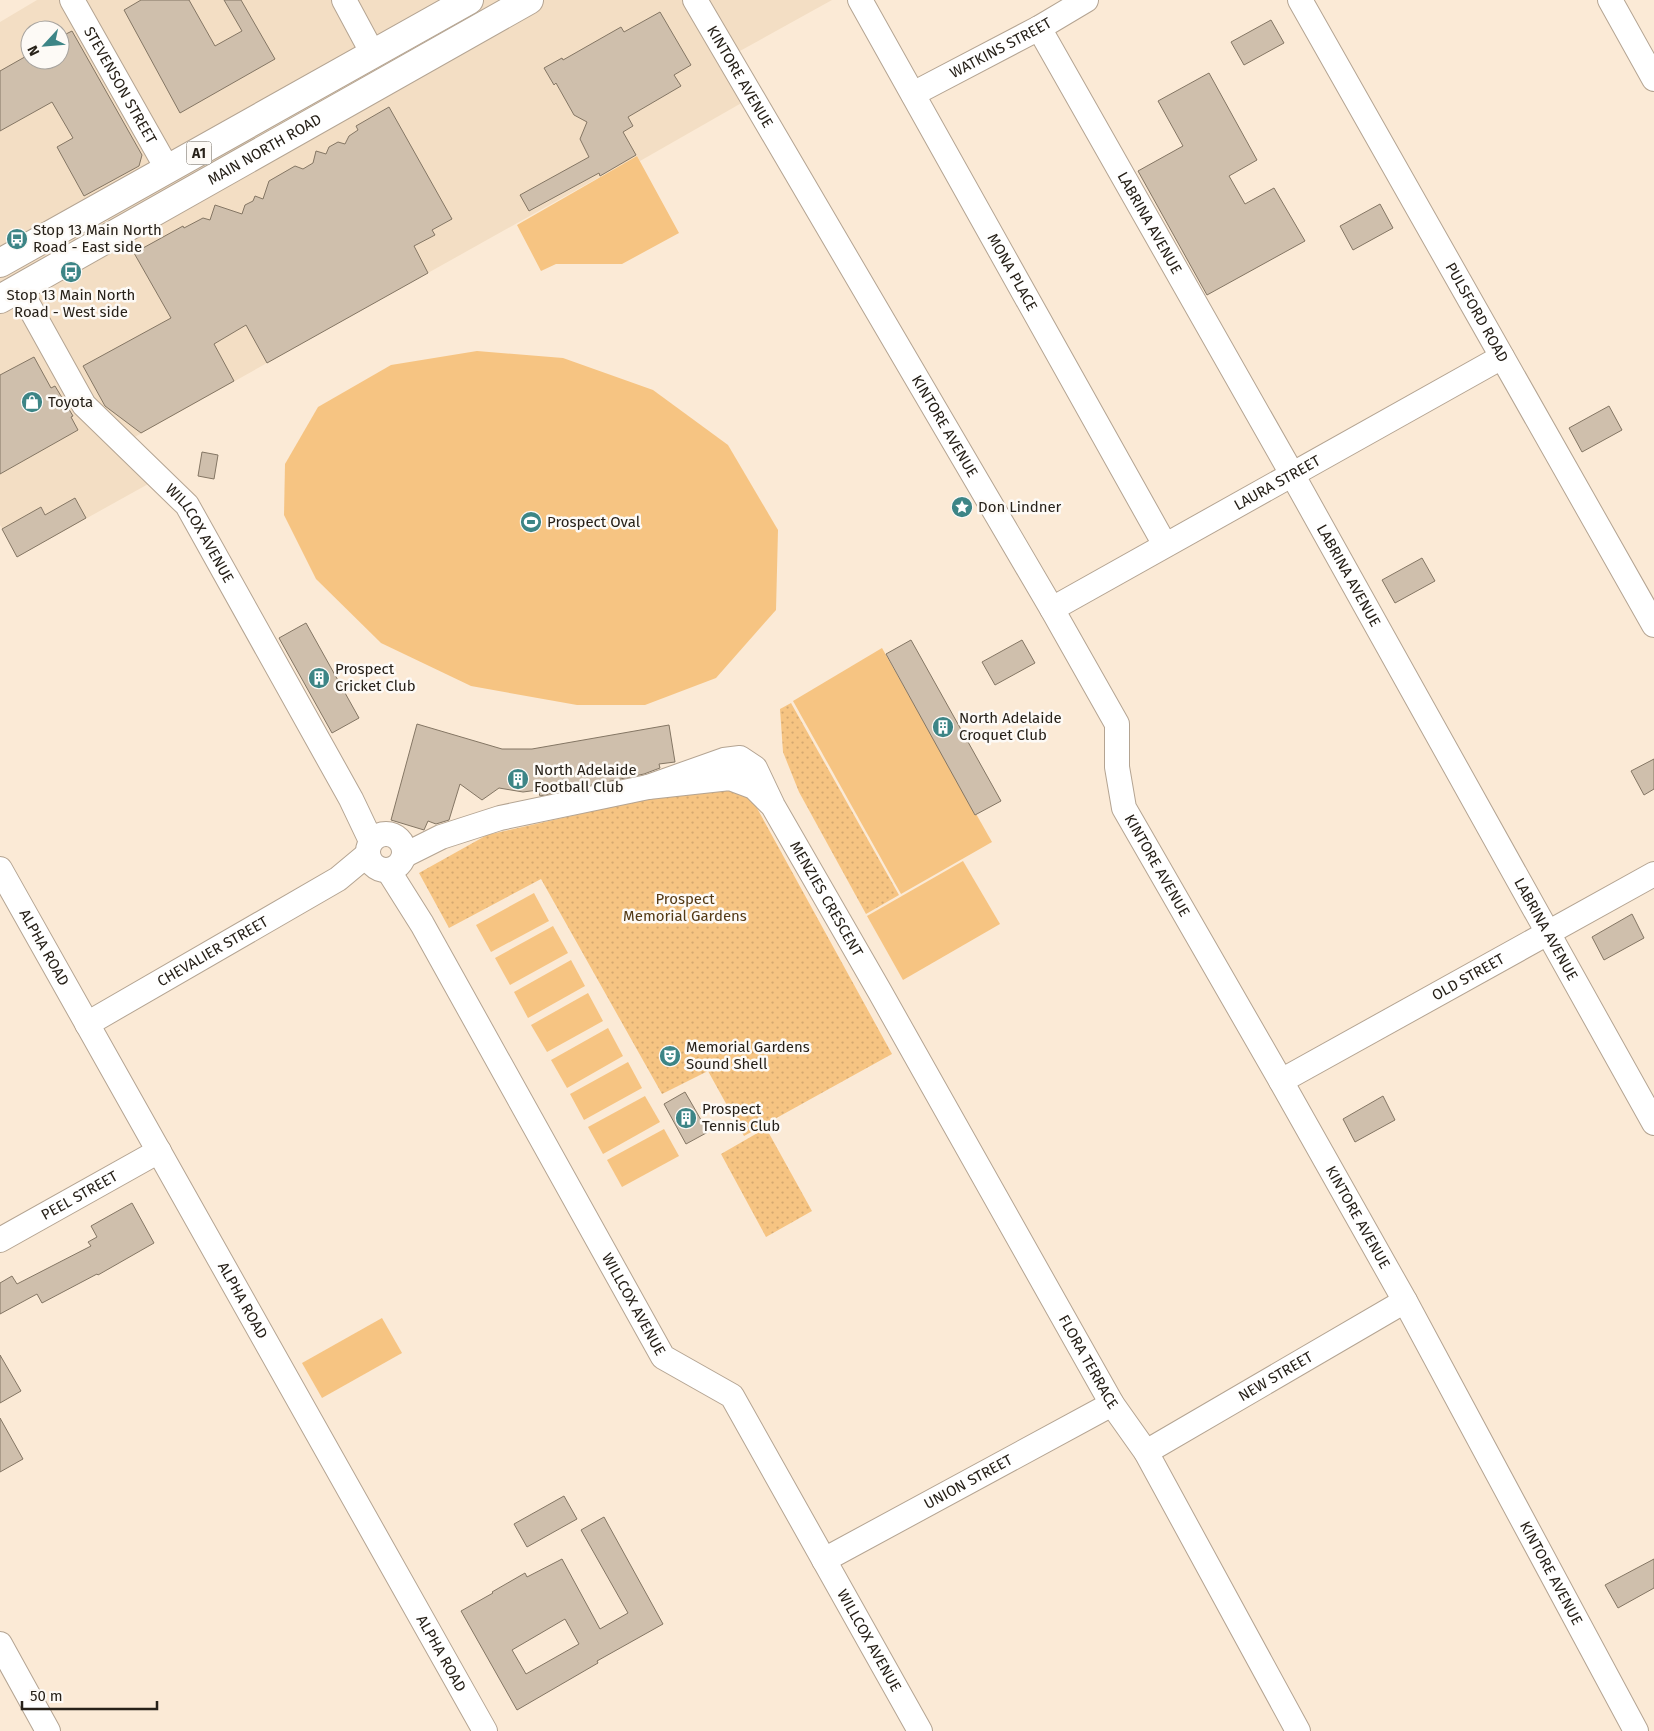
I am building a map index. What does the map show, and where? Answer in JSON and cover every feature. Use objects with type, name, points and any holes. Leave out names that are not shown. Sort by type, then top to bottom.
[{"type":"highway","name":"MAIN NORTH ROAD","points":[[0,263],[469,0]]},
{"type":"highway","name":"MAIN NORTH ROAD","points":[[10,293],[529,0]]},
{"type":"highway","points":[[373,54],[388,80]]},
{"type":"street","name":"STEVENSON STREET","points":[[72,0],[168,170]]},
{"type":"street","points":[[344,0],[373,54]]},
{"type":"street","name":"KINTORE AVENUE","points":[[696,0],[1052,609],[1117,724],[1117,767],[1124,808],[1405,1301],[1636,1731]]},
{"type":"street","name":"MONA PLACE","points":[[860,0],[1165,545]]},
{"type":"street","name":"WATKINS STREET","points":[[913,94],[1039,28],[1086,0]]},
{"type":"street","name":"PULSFORD ROAD","points":[[1300,0],[1654,625]]},
{"type":"street","points":[[1610,0],[1654,79]]},
{"type":"street","name":"LABRINA AVENUE","points":[[1039,28],[1292,474],[1654,1123]]},
{"type":"street","name":"WILLCOX AVENUE","points":[[10,293],[84,405],[187,505],[351,799],[387,852],[422,924],[663,1357],[732,1396],[920,1731]]},
{"type":"street","name":"LAURA STREET","points":[[1052,609],[1502,357]]},
{"type":"street","name":"MENZIES CRESCENT","points":[[387,852],[500,818],[648,787],[730,778],[754,787],[772,806],[880,992]]},
{"type":"street","name":"CHEVALIER STREET","points":[[87,1024],[387,852]]},
{"type":"street","name":"ALPHA ROAD","points":[[0,869],[485,1731]]},
{"type":"street","name":"OLD STREET","points":[[1281,1081],[1654,874]]},
{"type":"street","name":"FLORA TERRACE","points":[[880,992],[1112,1404],[1146,1452],[1298,1731]]},
{"type":"street","name":"PEEL STREET","points":[[0,1240],[159,1151]]},
{"type":"street","name":"NEW STREET","points":[[1146,1452],[1405,1301]]},
{"type":"street","name":"UNION STREET","points":[[824,1560],[1112,1404]]},
{"type":"street","points":[[0,1644],[48,1731]]},
{"type":"shaded area","points":[[37,0],[832,0],[729,57],[752,97],[640,161],[637,156],[124,443],[159,478],[17,557],[0,525],[0,22]]},
{"type":"green space","points":[[637,156],[679,233],[622,264],[556,264],[541,271],[517,225]]},
{"type":"green space","name":"Prospect Oval","points":[[477,351],[563,358],[653,390],[728,445],[778,530],[776,610],[716,678],[645,705],[577,705],[471,686],[381,643],[316,579],[284,515],[285,464],[318,407],[391,365]]},
{"type":"green space","points":[[882,648],[992,842],[901,894],[793,701]]},
{"type":"green space","points":[[791,703],[899,895],[866,914],[799,792],[783,752],[780,709]]},
{"type":"green space","name":"Prospect Memorial Gardens","points":[[717,783],[752,799],[892,1054],[744,1136],[708,1071],[662,1094],[541,879],[449,928],[419,873],[487,835]]},
{"type":"green space","points":[[963,861],[1000,924],[903,980],[867,916]]},
{"type":"green space","points":[[534,893],[549,921],[491,952],[476,925]]},
{"type":"green space","points":[[553,926],[568,953],[510,985],[495,958]]},
{"type":"green space","points":[[571,960],[585,986],[528,1018],[514,992]]},
{"type":"green space","points":[[588,993],[603,1021],[547,1052],[531,1025]]},
{"type":"green space","points":[[608,1028],[623,1056],[567,1088],[551,1060]]},
{"type":"green space","points":[[628,1062],[642,1088],[584,1120],[570,1094]]},
{"type":"green space","points":[[645,1096],[660,1122],[603,1154],[588,1127]]},
{"type":"green space","points":[[766,1128],[812,1211],[766,1237],[721,1154]]},
{"type":"green space","points":[[664,1129],[679,1156],[622,1187],[607,1160]]},
{"type":"green space","points":[[382,1318],[402,1353],[322,1398],[302,1363]]},
{"type":"building","points":[[141,0],[189,0],[215,46],[242,31],[224,0],[241,0],[275,59],[180,113],[124,10]]},
{"type":"building","points":[[660,12],[691,65],[674,75],[681,86],[628,117],[633,126],[623,132],[636,155],[600,176],[599,173],[529,211],[520,195],[589,157],[580,139],[587,122],[574,115],[556,83],[554,85],[544,68],[562,58],[563,60],[621,27],[624,32]]},
{"type":"building","points":[[1271,20],[1284,43],[1244,65],[1231,42]]},
{"type":"building","points":[[72,31],[142,155],[139,166],[84,196],[57,147],[73,138],[52,102],[0,131],[0,71],[20,60],[20,70],[70,70],[70,32]]},
{"type":"building","points":[[1209,73],[1257,160],[1229,176],[1245,204],[1274,188],[1305,241],[1207,295],[1138,171],[1183,146],[1158,101]]},
{"type":"building","points":[[389,107],[452,219],[432,230],[435,235],[414,246],[428,273],[267,363],[246,325],[214,344],[234,381],[141,433],[105,406],[83,366],[171,318],[134,253],[183,226],[184,228],[203,218],[210,220],[215,205],[242,214],[245,205],[253,201],[255,196],[263,199],[269,181],[295,166],[303,169],[313,163],[316,151],[326,154],[329,147],[338,142],[345,144],[349,136],[358,130],[356,126]]},
{"type":"building","points":[[1380,204],[1393,228],[1353,250],[1340,226]]},
{"type":"building","name":"Toyota","points":[[34,357],[51,388],[55,386],[73,416],[71,417],[78,430],[0,474],[0,375]]},
{"type":"building","points":[[1609,406],[1622,430],[1582,452],[1569,428]]},
{"type":"building","points":[[202,452],[218,455],[214,479],[198,476]]},
{"type":"building","points":[[75,498],[86,518],[17,557],[2,529],[41,507],[45,515]]},
{"type":"building","points":[[1422,558],[1435,581],[1395,603],[1382,580]]},
{"type":"building","name":"Prospect Cricket Club","points":[[306,623],[359,718],[332,733],[279,638]]},
{"type":"building","name":"North Adelaide Croquet Club","points":[[911,640],[1001,801],[975,815],[886,654]]},
{"type":"building","points":[[1022,640],[1035,663],[995,685],[982,662]]},
{"type":"building","name":"North Adelaide Football Club","points":[[417,724],[502,749],[532,749],[669,725],[675,762],[659,764],[660,768],[644,774],[540,796],[538,790],[523,792],[499,788],[482,800],[460,784],[449,820],[436,824],[428,821],[424,830],[391,820]]},
{"type":"building","points":[[1654,759],[1654,789],[1644,795],[1631,771]]},
{"type":"building","points":[[1632,914],[1644,938],[1604,960],[1592,937]]},
{"type":"building","name":"Prospect Tennis Club","points":[[685,1092],[708,1132],[686,1144],[664,1104]]},
{"type":"building","points":[[1383,1096],[1395,1120],[1355,1142],[1343,1119]]},
{"type":"building","points":[[132,1203],[154,1243],[98,1275],[42,1303],[37,1294],[0,1314],[0,1283],[12,1276],[17,1284],[91,1246],[88,1242],[97,1237],[91,1226]]},
{"type":"building","points":[[0,1355],[21,1391],[0,1403]]},
{"type":"building","points":[[0,1418],[23,1459],[0,1472]]},
{"type":"building","points":[[564,1496],[577,1519],[527,1547],[514,1524]]},
{"type":"building","points":[[604,1517],[663,1624],[597,1661],[598,1663],[517,1710],[461,1611],[525,1573],[527,1577],[562,1559],[600,1629],[628,1613],[581,1530]],"holes":[[[565,1619],[579,1644],[526,1674],[512,1650]]]},
{"type":"building","points":[[1654,1559],[1654,1588],[1618,1608],[1605,1585]]},
{"type":"place","name":"Stop 13 Main North Road - East side","points":[[17,239]]},
{"type":"place","name":"Stop 13 Main North Road - West side","points":[[71,272]]},
{"type":"place","name":"Toyota","points":[[32,402]]},
{"type":"place","name":"Don Lindner","points":[[962,507]]},
{"type":"place","name":"Prospect Oval","points":[[531,522]]},
{"type":"place","name":"Prospect Cricket Club","points":[[319,678]]},
{"type":"place","name":"North Adelaide Croquet Club","points":[[943,727]]},
{"type":"place","name":"North Adelaide Football Club","points":[[518,779]]},
{"type":"place","name":"Memorial Gardens Sound Shell","points":[[670,1056]]},
{"type":"place","name":"Prospect Tennis Club","points":[[686,1118]]}]
